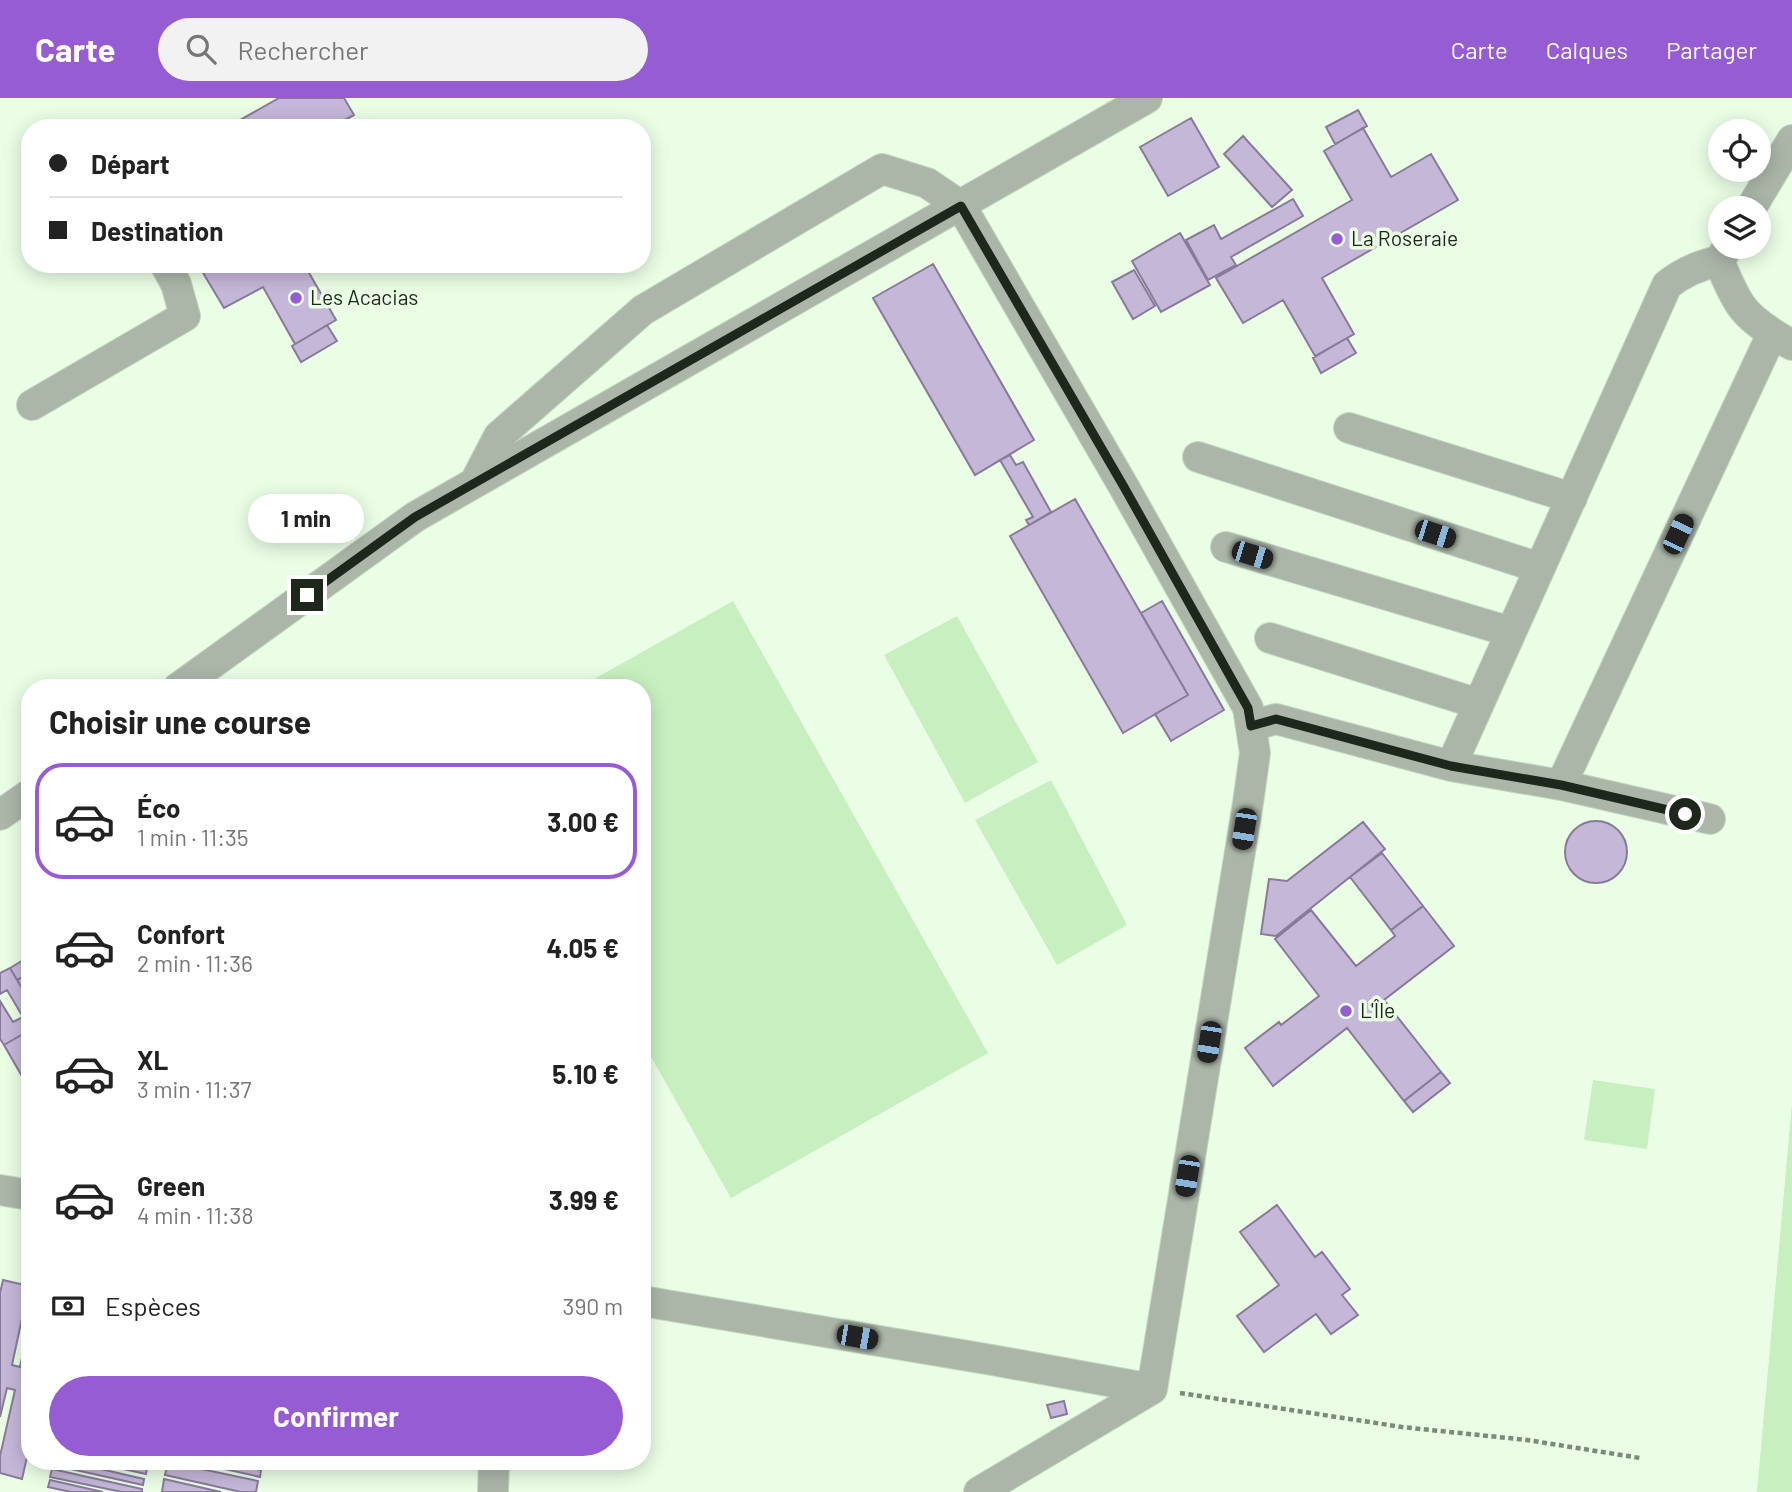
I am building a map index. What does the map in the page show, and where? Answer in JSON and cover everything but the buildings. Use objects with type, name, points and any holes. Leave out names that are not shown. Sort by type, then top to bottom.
[{"type":"lane","points":[[190,679],[415,517],[1147,98]]},
{"type":"lane","points":[[1758,196],[1792,140]]},
{"type":"lane","points":[[475,482],[499,436],[643,310],[882,169],[927,183],[961,206],[1248,708],[1255,753],[1248,803],[1152,1389],[979,1492]]},
{"type":"lane","points":[[1451,766],[1667,285],[1678,276],[1714,259]]},
{"type":"lane","points":[[1561,785],[1782,339],[1743,310],[1729,286],[1725,259]]},
{"type":"lane","points":[[32,405],[185,316],[170,273]]},
{"type":"lane","points":[[1349,428],[1572,498]]},
{"type":"lane","points":[[1198,457],[1540,568]]},
{"type":"lane","points":[[1226,547],[1511,632]]},
{"type":"lane","points":[[1270,638],[1479,704]]},
{"type":"lane","points":[[1251,726],[1276,719],[1451,766],[1561,785],[1710,819]]},
{"type":"lane","points":[[0,816],[21,801]]},
{"type":"lane","points":[[0,1190],[21,1194]]},
{"type":"lane","points":[[651,1303],[1152,1389]]},
{"type":"lane","points":[[493,1492],[494,1470]]},
{"type":"path","points":[[1152,1389],[1402,1427],[1527,1440],[1640,1458]]},
{"type":"green space","points":[[733,601],[988,1053],[731,1198],[651,1057],[651,679],[594,679]]},
{"type":"green space","points":[[957,616],[1038,762],[965,803],[884,655]]},
{"type":"green space","points":[[1051,780],[1127,925],[1057,965],[975,820]]},
{"type":"green space","points":[[1593,1080],[1655,1089],[1647,1149],[1584,1140]]},
{"type":"green space","points":[[1792,1103],[1792,1492],[1757,1492]]},
{"type":"place","name":"La Roseraie","points":[[1337,239]]},
{"type":"place","name":"Les Acacias","points":[[296,298]]},
{"type":"place","name":"L'Île","points":[[1346,1011]]},
{"type":"route","points":[[307,595],[415,517],[961,206],[1248,708],[1251,726],[1276,719],[1451,766],[1561,785],[1685,814]]}]
